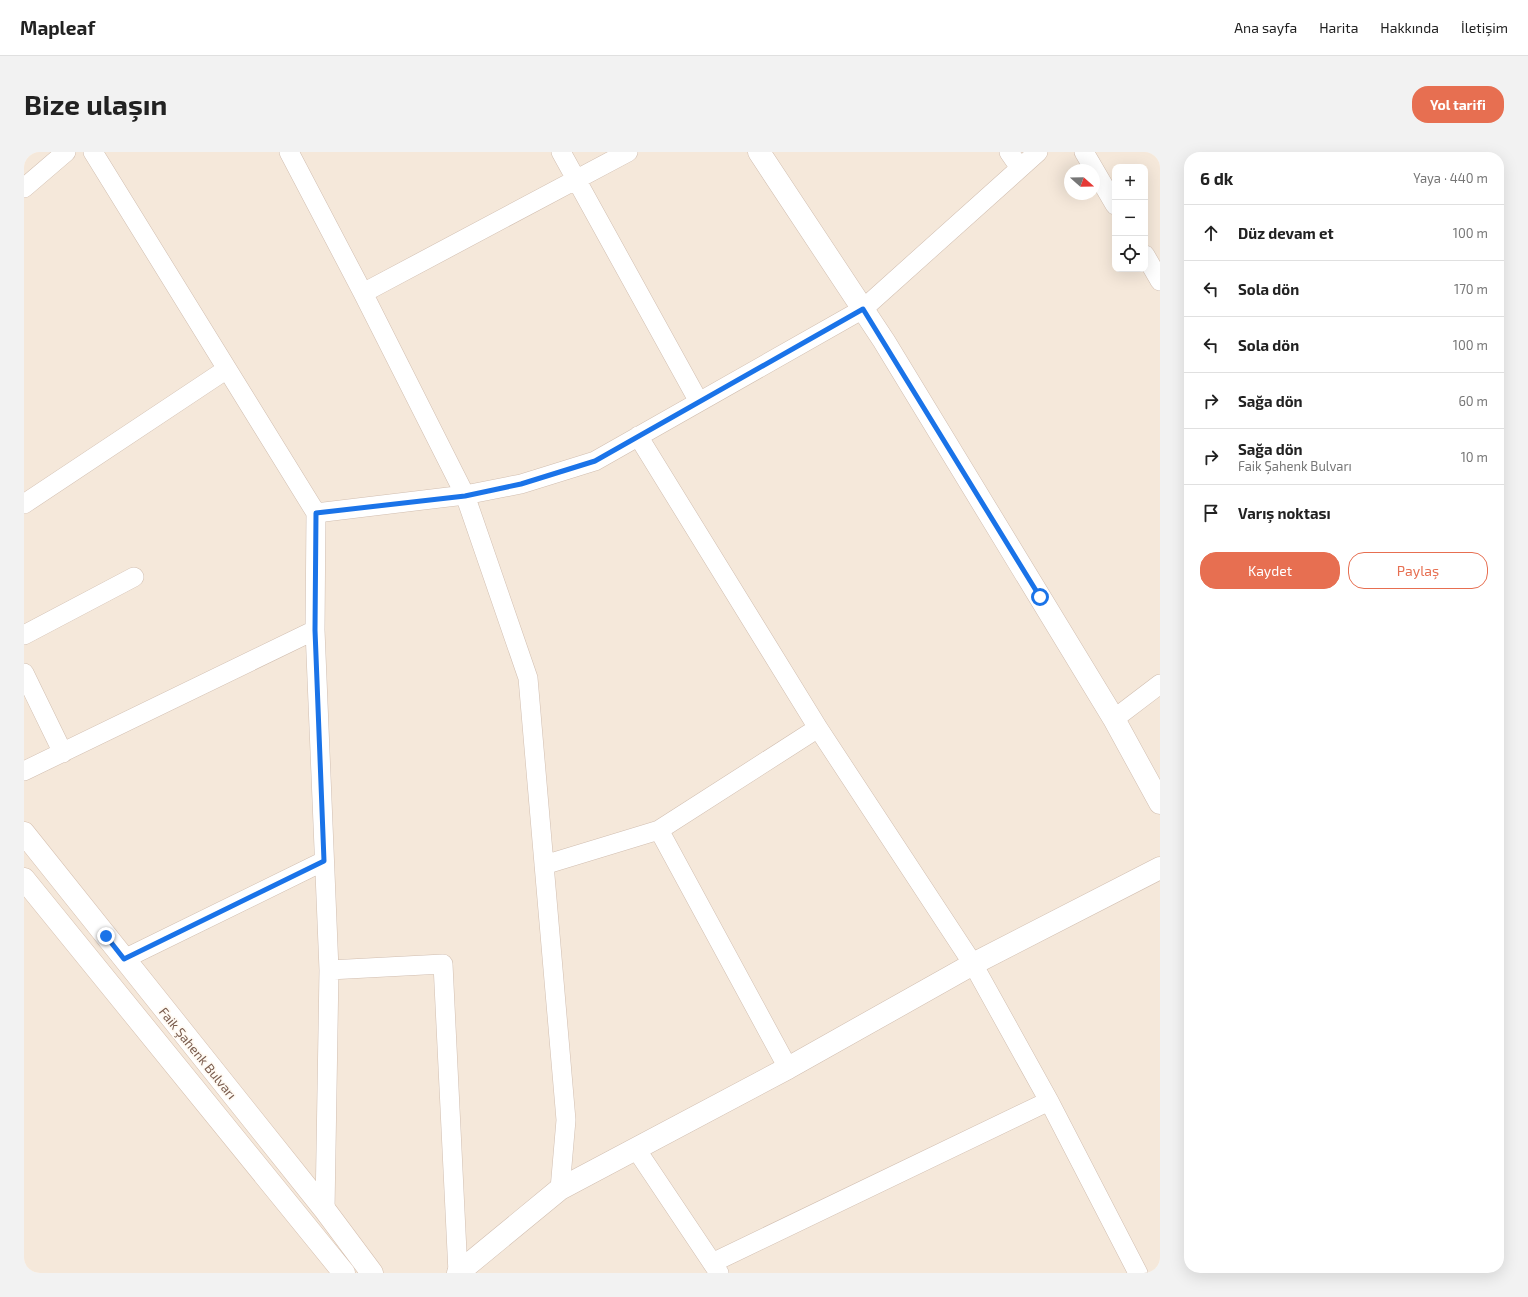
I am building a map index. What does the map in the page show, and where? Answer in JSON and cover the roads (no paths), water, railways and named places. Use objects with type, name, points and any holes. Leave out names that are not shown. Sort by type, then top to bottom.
[{"type":"street","points":[[24,188],[66,152]]},
{"type":"street","points":[[92,152],[316,513],[315,630],[329,970],[325,1210]]},
{"type":"street","points":[[289,152],[363,293],[465,496],[528,678],[566,1120],[560,1189]]},
{"type":"street","points":[[561,152],[699,402]]},
{"type":"street","points":[[363,293],[628,152]]},
{"type":"street","points":[[759,152],[863,309],[1114,719],[1160,803]]},
{"type":"street","points":[[1009,152],[1020,168]]},
{"type":"street","points":[[316,513],[465,496],[521,484],[595,461],[863,309],[1038,152]]},
{"type":"street","points":[[1084,152],[1112,200]]},
{"type":"street","points":[[1148,260],[1160,280]]},
{"type":"street","points":[[24,504],[227,369]]},
{"type":"street","points":[[638,436],[818,728],[973,964],[1049,1100],[1138,1273]]},
{"type":"street","points":[[24,635],[134,577]]},
{"type":"street","points":[[24,771],[315,630]]},
{"type":"street","points":[[24,673],[63,753]]},
{"type":"street","points":[[1114,719],[1160,684]]},
{"type":"street","points":[[544,865],[659,830],[818,728]]},
{"type":"street","points":[[659,830],[788,1068]]},
{"type":"street","name":"Faik Şahenk Bulvarı","points":[[24,833],[325,1210],[372,1273]]},
{"type":"street","points":[[124,959],[324,861]]},
{"type":"street","points":[[458,1273],[560,1189],[788,1068],[973,964],[1160,868]]},
{"type":"street","name":"Faik Şahenk Bulvarı","points":[[24,879],[344,1273]]},
{"type":"street","points":[[329,970],[443,964],[458,1273]]},
{"type":"street","points":[[636,1149],[715,1268],[1049,1100]]}]
